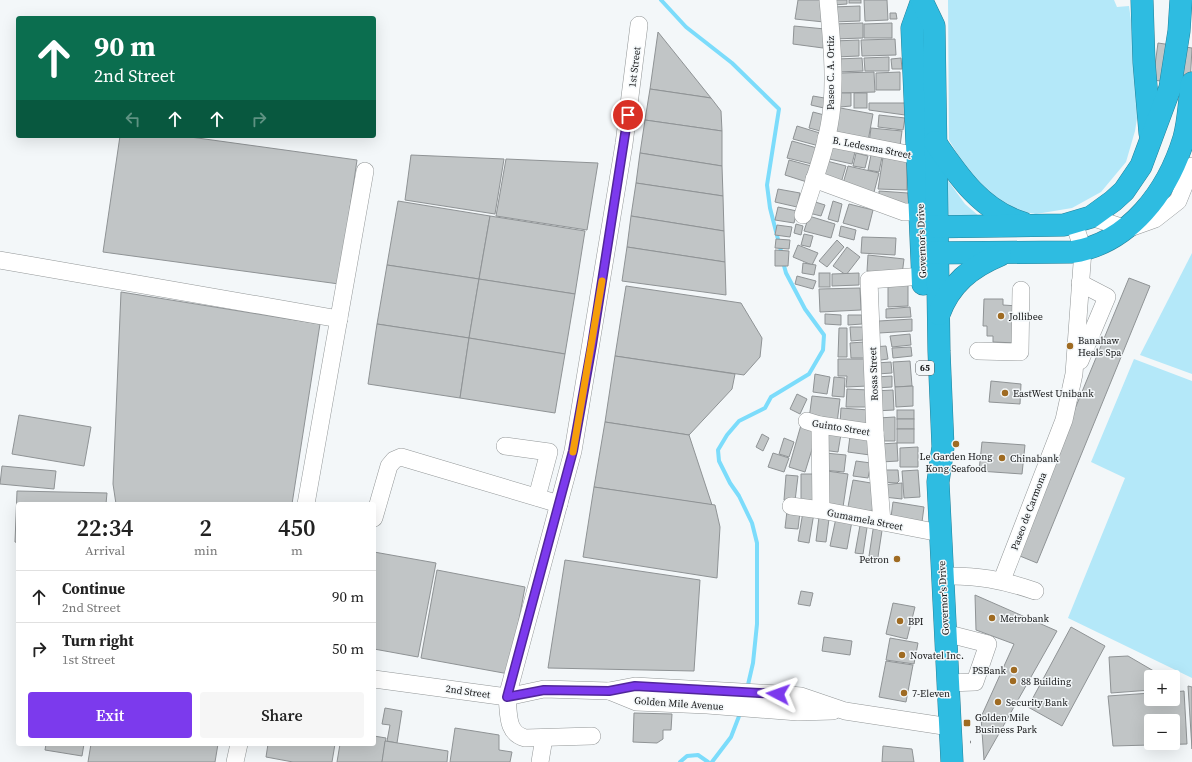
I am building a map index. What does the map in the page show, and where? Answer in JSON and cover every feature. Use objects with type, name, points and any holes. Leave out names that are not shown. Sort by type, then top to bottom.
[{"type":"highway","points":[[1142,0],[1144,62],[1151,140]]},
{"type":"highway","points":[[1144,62],[1157,0]]},
{"type":"highway","points":[[926,222],[1034,227],[1083,220],[1113,201],[1128,185],[1141,166],[1170,88],[1179,31],[1181,0]]},
{"type":"highway","name":"Governor's Drive","points":[[922,1],[934,26],[935,142],[926,222]]},
{"type":"highway","name":"Governor's Drive","points":[[922,1],[912,28],[918,156],[938,315],[943,447],[938,482],[952,762]]},
{"type":"highway","points":[[930,253],[1057,253],[1083,257],[1127,229],[1149,206],[1175,162],[1184,136],[1192,83]]},
{"type":"highway","points":[[935,142],[962,178],[987,206],[1007,218],[1034,227]]},
{"type":"highway","name":"Governor's Drive","points":[[930,253],[923,276],[928,448],[938,482]]},
{"type":"highway","points":[[938,315],[947,296],[958,281],[976,267],[1004,253]]},
{"type":"street","name":"Paseo C. A. Ortiz","points":[[803,215],[826,138],[832,105],[832,64],[828,0]]},
{"type":"street","name":"1st Street","points":[[507,697],[573,451],[592,345],[624,144],[639,25]]},
{"type":"street","name":"B. Ledesma Street","points":[[826,138],[918,156]]},
{"type":"street","points":[[1083,257],[1083,220],[1127,229],[1155,220],[1178,202],[1192,166]]},
{"type":"street","points":[[306,502],[365,171]]},
{"type":"street","points":[[814,178],[904,212],[926,222]]},
{"type":"street","name":"Paseo de Carmona","points":[[1002,580],[1064,420],[1074,374],[1083,257]]},
{"type":"street","points":[[0,260],[339,319]]},
{"type":"street","name":"Rosas Street","points":[[882,522],[875,433],[869,280],[923,276]]},
{"type":"street","name":"Paseo de Carmona","points":[[1074,374],[1107,297],[1080,283]]},
{"type":"street","points":[[978,351],[1020,352],[1021,290]]},
{"type":"street","name":"Guinto Street","points":[[820,510],[814,423],[875,433]]},
{"type":"street","points":[[505,446],[549,452],[537,497]]},
{"type":"street","points":[[376,511],[389,466],[394,460],[401,457],[559,504]]},
{"type":"street","name":"Gumamela Street","points":[[791,506],[820,510],[940,533]]},
{"type":"street","points":[[942,576],[1002,580],[1036,590]]},
{"type":"street","points":[[945,633],[988,644],[975,682],[948,683]]},
{"type":"street","name":"2nd Street","points":[[376,679],[507,697],[544,690],[609,691]]},
{"type":"street","name":"Golden Mile Avenue","points":[[609,691],[636,702],[707,697],[772,702],[798,712],[845,711],[950,727]]},
{"type":"street","points":[[507,697],[510,728],[517,736],[525,738],[592,736]]},
{"type":"street","points":[[540,762],[544,738]]},
{"type":"street","points":[[235,762],[238,746]]},
{"type":"shaded area","points":[[948,0],[1114,0],[1117,7],[1129,6],[1141,93],[1135,131],[1126,162],[1101,192],[1072,208],[1036,214],[1006,209],[967,170],[949,140]]},
{"type":"shaded area","points":[[941,171],[965,204],[986,222],[941,221]]},
{"type":"shaded area","points":[[1192,253],[1192,374],[1140,355]]},
{"type":"shaded area","points":[[1134,359],[1192,381],[1192,678],[1180,672],[1180,670],[1175,670],[1068,618],[1125,478],[1091,462]]},
{"type":"building","points":[[798,0],[824,0],[824,22],[795,19]]},
{"type":"building","points":[[833,0],[847,0],[847,4],[833,5]]},
{"type":"building","points":[[849,0],[861,0],[861,3],[849,3]]},
{"type":"building","points":[[864,0],[887,0],[888,20],[865,21]]},
{"type":"building","points":[[860,6],[860,21],[833,22],[832,7]]},
{"type":"building","points":[[890,13],[896,13],[897,19],[890,19]]},
{"type":"building","points":[[863,23],[863,38],[833,39],[833,24]]},
{"type":"building","points":[[892,23],[892,38],[864,38],[864,24]]},
{"type":"building","points":[[794,26],[825,29],[823,48],[793,44]]},
{"type":"building","points":[[658,32],[711,98],[650,89]]},
{"type":"building","points":[[895,39],[896,55],[862,56],[861,40]]},
{"type":"building","points":[[859,40],[859,56],[835,57],[834,41]]},
{"type":"building","points":[[1158,43],[1192,48],[1190,85],[1153,80]]},
{"type":"building","points":[[889,57],[889,71],[865,71],[864,58]]},
{"type":"building","points":[[862,58],[863,71],[837,72],[837,59]]},
{"type":"building","points":[[901,58],[902,69],[892,69],[891,59]]},
{"type":"building","points":[[874,72],[875,92],[841,93],[841,73]]},
{"type":"building","points":[[900,72],[900,90],[876,90],[876,73]]},
{"type":"building","points":[[650,89],[711,98],[721,111],[722,131],[645,120]]},
{"type":"building","points":[[840,93],[851,93],[851,106],[840,107]]},
{"type":"building","points":[[854,93],[867,93],[867,108],[854,108]]},
{"type":"building","points":[[813,96],[830,99],[828,109],[811,105]]},
{"type":"building","points":[[869,103],[905,103],[905,115],[869,110]]},
{"type":"building","points":[[835,107],[873,114],[868,141],[830,134]]},
{"type":"building","points":[[813,112],[828,116],[824,132],[809,128]]},
{"type":"building","points":[[879,115],[905,118],[903,130],[878,127]]},
{"type":"building","points":[[645,120],[722,131],[722,166],[640,153]]},
{"type":"building","points":[[797,126],[823,134],[819,146],[793,139]]},
{"type":"building","points":[[871,128],[902,131],[900,146],[869,143]]},
{"type":"building","points":[[120,138],[198,138],[357,160],[339,284],[103,252]]},
{"type":"building","points":[[792,141],[817,148],[812,164],[787,158]]},
{"type":"building","points":[[828,145],[855,152],[852,164],[825,158]]},
{"type":"building","points":[[640,153],[722,166],[723,196],[636,183]]},
{"type":"building","points":[[856,153],[868,156],[865,168],[853,166]]},
{"type":"building","points":[[411,155],[504,159],[495,214],[405,200]]},
{"type":"building","points":[[871,155],[882,157],[879,172],[868,170]]},
{"type":"building","points":[[883,157],[907,159],[907,190],[878,189]]},
{"type":"building","points":[[506,159],[598,163],[587,230],[496,216]]},
{"type":"building","points":[[789,160],[815,167],[810,183],[785,175]]},
{"type":"building","points":[[823,160],[846,166],[841,183],[818,177]]},
{"type":"building","points":[[848,166],[879,173],[873,196],[842,187]]},
{"type":"building","points":[[636,183],[723,196],[724,231],[631,216]]},
{"type":"building","points":[[778,189],[800,193],[797,207],[775,202]]},
{"type":"building","points":[[879,191],[908,193],[909,207],[879,200]]},
{"type":"building","points":[[398,201],[490,216],[479,279],[387,265]]},
{"type":"building","points":[[812,201],[825,205],[821,216],[809,213]]},
{"type":"building","points":[[833,201],[842,204],[838,222],[828,219]]},
{"type":"building","points":[[849,204],[873,210],[868,230],[843,223]]},
{"type":"building","points":[[778,207],[797,211],[794,223],[775,220]]},
{"type":"building","points":[[490,216],[585,231],[575,294],[479,279]]},
{"type":"building","points":[[631,216],[724,231],[725,262],[627,247]]},
{"type":"building","points":[[809,216],[835,224],[831,238],[804,231]]},
{"type":"building","points":[[796,224],[803,226],[801,235],[794,233]]},
{"type":"building","points":[[777,225],[792,227],[790,237],[775,235]]},
{"type":"building","points":[[841,226],[856,230],[854,240],[839,236]]},
{"type":"building","points":[[804,234],[813,236],[810,247],[801,245]]},
{"type":"building","points":[[862,237],[896,238],[895,255],[861,253]]},
{"type":"building","points":[[776,239],[790,240],[789,249],[775,248]]},
{"type":"building","points":[[837,240],[844,247],[827,267],[819,261]]},
{"type":"building","points":[[798,245],[818,253],[812,265],[793,257]]},
{"type":"building","points":[[627,247],[725,262],[726,295],[622,281]]},
{"type":"building","points":[[847,247],[860,257],[846,275],[833,266]]},
{"type":"building","points":[[775,250],[789,251],[788,266],[775,266]]},
{"type":"building","points":[[868,255],[904,259],[902,275],[867,271]]},
{"type":"building","points":[[803,263],[816,265],[814,275],[802,273]]},
{"type":"building","points":[[387,265],[479,279],[469,338],[377,324]]},
{"type":"building","points":[[819,273],[830,273],[830,287],[819,287]]},
{"type":"building","points":[[859,273],[859,285],[832,286],[832,274]]},
{"type":"building","points":[[797,276],[816,281],[813,289],[795,284]]},
{"type":"building","points":[[1129,278],[1150,286],[1037,563],[1015,554]]},
{"type":"building","points":[[479,279],[575,294],[565,354],[469,338]]},
{"type":"building","points":[[888,281],[908,281],[908,306],[888,307]]},
{"type":"building","points":[[626,286],[741,303],[762,338],[760,357],[744,375],[615,356]]},
{"type":"building","points":[[860,288],[861,310],[820,312],[819,289]]},
{"type":"building","points":[[121,292],[320,324],[292,502],[116,502],[113,484]]},
{"type":"building","name":"Jollibee","points":[[984,299],[1003,299],[1003,305],[1018,306],[1017,343],[993,342],[993,336],[987,336],[987,326],[983,326]]},
{"type":"building","points":[[910,307],[911,317],[886,318],[886,309]]},
{"type":"building","points":[[825,314],[841,315],[841,325],[825,324]]},
{"type":"building","points":[[848,315],[862,315],[862,324],[848,325]]},
{"type":"building","points":[[912,319],[912,331],[879,333],[879,321]]},
{"type":"building","points":[[377,324],[469,338],[460,398],[368,384]]},
{"type":"building","points":[[850,327],[863,327],[863,340],[851,341]]},
{"type":"building","points":[[839,328],[847,328],[847,357],[838,357]]},
{"type":"building","points":[[910,334],[911,345],[892,347],[890,336]]},
{"type":"building","points":[[469,338],[565,354],[555,413],[460,398]]},
{"type":"building","points":[[864,342],[865,358],[851,358],[850,343]]},
{"type":"building","points":[[886,346],[888,359],[874,361],[873,347]]},
{"type":"building","points":[[911,347],[912,356],[893,358],[892,348]]},
{"type":"building","points":[[615,356],[735,374],[732,389],[689,435],[605,422]]},
{"type":"building","points":[[838,359],[868,359],[868,386],[846,387],[847,376],[838,376]]},
{"type":"building","points":[[910,361],[912,386],[895,387],[893,362]]},
{"type":"building","points":[[891,362],[892,373],[877,374],[876,363]]},
{"type":"building","points":[[815,374],[830,377],[827,394],[813,392]]},
{"type":"building","points":[[892,376],[892,387],[876,388],[876,377]]},
{"type":"building","points":[[834,377],[845,378],[844,397],[832,396]]},
{"type":"building","name":"EastWest Unibank","points":[[991,381],[1021,384],[1020,404],[989,402]]},
{"type":"building","points":[[913,386],[913,406],[896,407],[895,387]]},
{"type":"building","points":[[847,389],[869,390],[868,407],[846,407]]},
{"type":"building","points":[[893,390],[894,410],[875,411],[874,391]]},
{"type":"building","points":[[797,394],[807,399],[800,414],[790,409]]},
{"type":"building","points":[[812,396],[840,399],[837,423],[809,419]]},
{"type":"building","points":[[841,408],[869,410],[868,425],[840,424]]},
{"type":"building","points":[[897,410],[914,410],[914,419],[897,419]]},
{"type":"building","points":[[19,415],[91,427],[84,466],[12,454]]},
{"type":"building","points":[[895,417],[895,441],[878,441],[878,418]]},
{"type":"building","points":[[897,419],[914,419],[914,429],[897,429]]},
{"type":"building","points":[[605,422],[689,435],[712,505],[594,487]]},
{"type":"building","points":[[801,425],[818,430],[805,472],[789,467]]},
{"type":"building","points":[[897,429],[914,429],[914,443],[897,443]]},
{"type":"building","points":[[826,431],[841,434],[838,452],[822,450]]},
{"type":"building","points":[[762,434],[769,438],[763,451],[756,447]]},
{"type":"building","points":[[850,436],[872,439],[870,455],[848,452]]},
{"type":"building","points":[[784,438],[794,442],[789,457],[779,454]]},
{"type":"building","name":"Chinabank","points":[[982,442],[1025,445],[1022,474],[979,471]]},
{"type":"building","points":[[897,443],[898,461],[881,462],[880,444]]},
{"type":"building","points":[[918,447],[918,467],[900,467],[900,448]]},
{"type":"building","points":[[773,453],[789,458],[784,472],[768,467]]},
{"type":"building","points":[[825,453],[846,455],[844,472],[823,470]]},
{"type":"building","points":[[856,461],[871,463],[868,478],[853,476]]},
{"type":"building","points":[[2,466],[56,471],[54,489],[0,484]]},
{"type":"building","points":[[881,470],[898,470],[899,481],[897,483],[882,482]]},
{"type":"building","points":[[918,470],[920,497],[904,498],[902,471]]},
{"type":"building","points":[[827,471],[848,474],[843,507],[822,504]]},
{"type":"building","points":[[801,474],[815,474],[814,502],[801,502]]},
{"type":"building","points":[[786,475],[798,476],[795,501],[784,500]]},
{"type":"building","points":[[853,480],[877,484],[871,516],[847,512]]},
{"type":"building","points":[[902,483],[902,499],[884,497],[882,485]]},
{"type":"building","points":[[594,487],[715,505],[720,527],[717,578],[583,557]]},
{"type":"building","points":[[17,491],[107,493],[106,502],[17,502]]},
{"type":"building","points":[[893,502],[924,507],[922,522],[891,517]]},
{"type":"building","points":[[787,511],[800,512],[798,529],[785,528]]},
{"type":"building","points":[[803,512],[814,513],[809,543],[798,541]]},
{"type":"building","points":[[16,516],[16,542],[15,542]]},
{"type":"building","points":[[819,517],[829,519],[826,542],[816,541]]},
{"type":"building","points":[[836,518],[852,521],[847,549],[830,546]]},
{"type":"building","points":[[861,520],[868,521],[863,554],[855,553]]},
{"type":"building","points":[[874,523],[883,524],[878,557],[869,556]]},
{"type":"building","points":[[376,552],[436,563],[418,657],[376,649]]},
{"type":"building","points":[[565,560],[700,580],[694,671],[548,668]]},
{"type":"building","points":[[437,570],[525,587],[509,674],[421,658]]},
{"type":"building","points":[[801,591],[813,593],[810,606],[798,604]]},
{"type":"building","name":"88 Building","points":[[975,595],[1057,631],[984,760],[981,717],[1014,644],[976,630]]},
{"type":"building","name":"BPI","points":[[893,603],[915,607],[907,639],[886,634]]},
{"type":"building","points":[[1071,627],[1105,646],[1062,726],[1028,707]]},
{"type":"building","points":[[824,637],[852,641],[850,655],[822,651]]},
{"type":"building","points":[[890,638],[918,643],[914,664],[886,660]]},
{"type":"building","points":[[1128,656],[1152,670],[1144,670],[1144,691],[1111,693],[1109,657]]},
{"type":"building","points":[[886,661],[913,665],[906,702],[879,697]]},
{"type":"building","points":[[1188,686],[1192,687],[1192,749]]},
{"type":"building","points":[[1180,691],[1184,691],[1187,744],[1180,744],[1180,714],[1144,714],[1144,745],[1113,746],[1108,696],[1144,693],[1144,706],[1180,706]]},
{"type":"building","points":[[385,708],[402,711],[397,743],[387,741],[390,725],[382,724]]},
{"type":"building","points":[[634,713],[672,714],[671,730],[663,730],[663,739],[657,743],[633,742]]},
{"type":"building","points":[[455,728],[499,735],[499,750],[512,752],[510,762],[450,762]]},
{"type":"building","points":[[376,736],[386,738],[382,762],[337,762],[340,746],[376,746]]},
{"type":"building","points":[[385,741],[448,751],[447,762],[382,762]]},
{"type":"building","points":[[46,746],[84,746],[82,756],[45,750]]},
{"type":"building","points":[[91,746],[218,746],[215,762],[88,762]]},
{"type":"building","points":[[268,746],[335,746],[332,762],[293,762],[266,757]]},
{"type":"building","points":[[883,746],[912,749],[914,762],[882,762]]},
{"type":"waterway","points":[[661,0],[686,27],[732,63],[779,109],[767,185],[770,208],[782,255]]},
{"type":"waterway","points":[[747,689],[753,663],[757,624],[757,543],[752,523],[739,496],[730,483],[719,461],[718,450],[727,435],[739,421],[765,408],[771,397],[809,374],[823,350],[824,335],[805,309],[786,273],[783,262]]},
{"type":"waterway","points":[[712,762],[731,737],[741,711]]},
{"type":"waterway","points":[[680,762],[687,756],[698,755],[708,762]]},
{"type":"slow traffic","points":[[573,452],[602,281]]},
{"type":"place","name":"Jollibee","points":[[1001,316]]},
{"type":"place","name":"Banahaw Heals Spa","points":[[1070,346]]},
{"type":"place","name":"EastWest Unibank","points":[[1005,393]]},
{"type":"place","name":"Le Garden Hong Kong Seafood","points":[[956,444]]},
{"type":"place","name":"Chinabank","points":[[1002,458]]},
{"type":"place","name":"Petron","points":[[897,559]]},
{"type":"place","name":"Metrobank","points":[[992,618]]},
{"type":"place","name":"BPI","points":[[900,621]]},
{"type":"place","name":"Novatel Inc.","points":[[902,655]]},
{"type":"place","name":"PSBank","points":[[1014,670]]},
{"type":"place","name":"88 Building","points":[[1013,681]]},
{"type":"place","name":"7-Eleven","points":[[904,693]]},
{"type":"place","name":"Security Bank","points":[[998,702]]},
{"type":"place","name":"Golden Mile Business Park","points":[[967,723]]},
{"type":"route","points":[[628,115],[592,345],[573,451],[507,697],[537,690],[609,691],[635,686],[778,694]]}]
